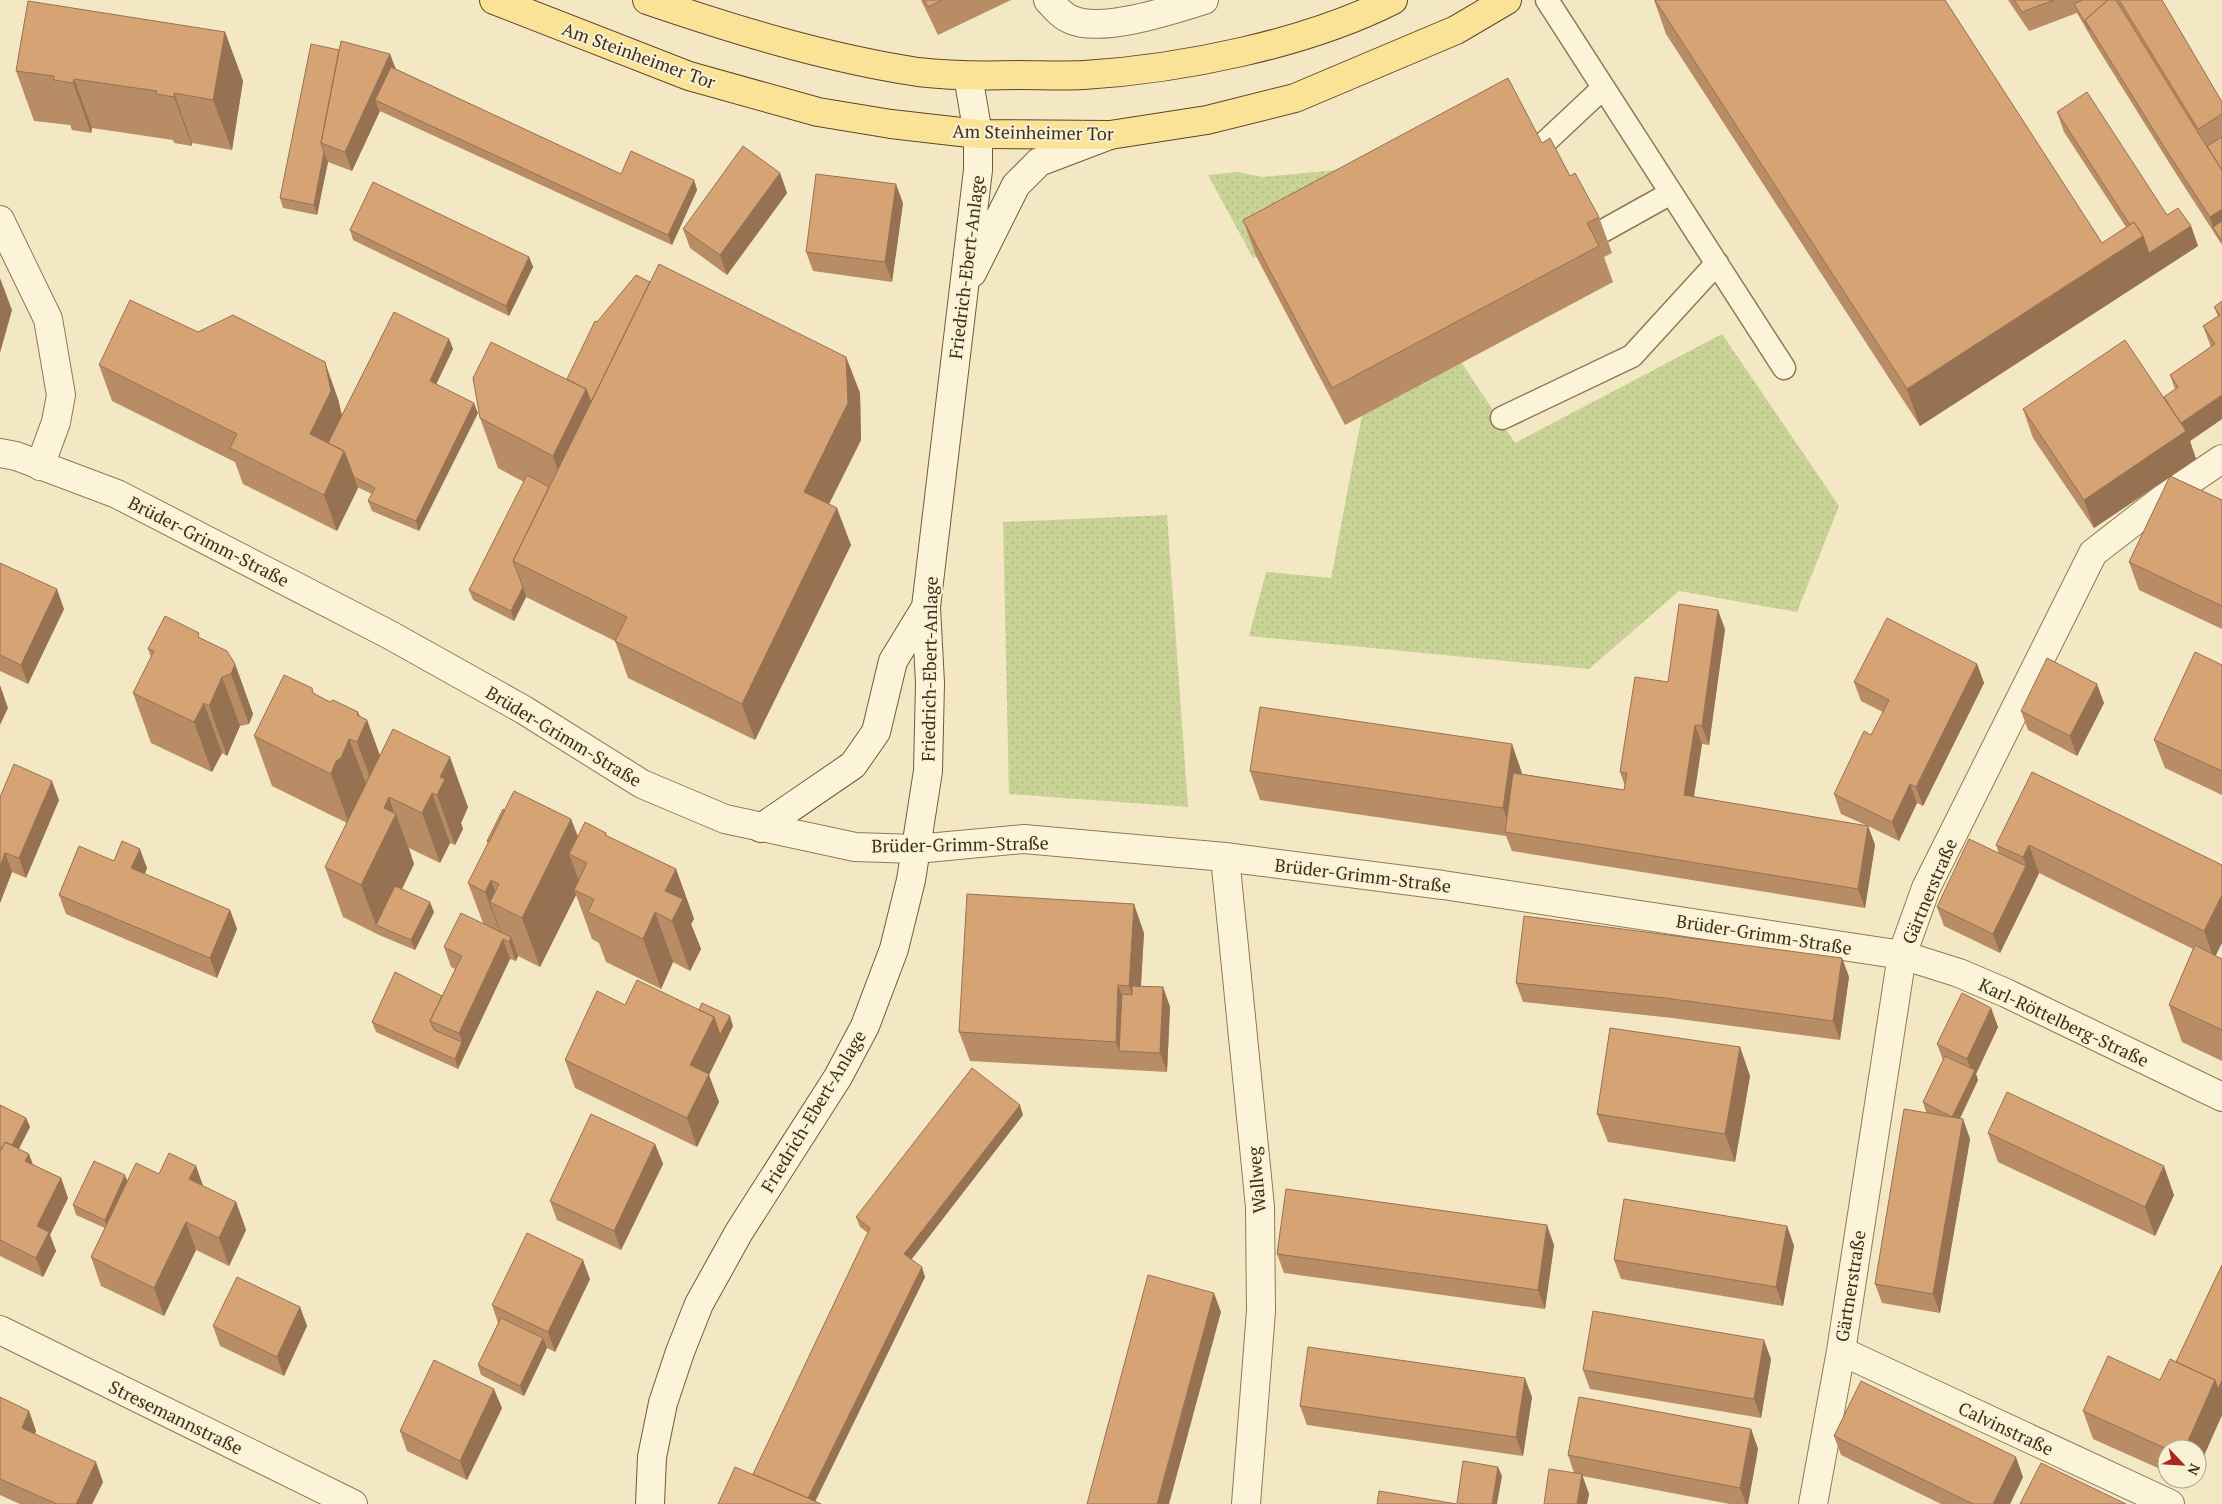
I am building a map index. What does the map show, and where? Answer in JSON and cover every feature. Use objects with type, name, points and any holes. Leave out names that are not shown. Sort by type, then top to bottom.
[{"type":"main road","name":"Am Steinheimer Tor","points":[[494,0],[689,76],[818,112],[891,124],[978,134],[1110,135],[1207,120],[1295,98],[1456,30],[1507,0]]},
{"type":"main road","points":[[647,0],[710,22],[832,55],[918,72],[968,76],[1084,75],[1185,64],[1287,40],[1369,12],[1393,0]]},
{"type":"street","points":[[1048,0],[1062,14],[1081,23],[1117,22],[1149,16],[1204,0]]},
{"type":"street","name":"Friedrich-Ebert-Anlage","points":[[650,1504],[652,1457],[661,1412],[683,1344],[699,1304],[739,1232],[838,1077],[864,1026],[894,949],[911,880],[928,771],[930,683],[926,607],[978,170],[978,134],[968,76]]},
{"type":"street","points":[[963,290],[1016,185],[1040,162],[1110,135]]},
{"type":"street","points":[[0,220],[48,319],[61,395],[56,422],[40,466]]},
{"type":"street","name":"Brüder-Grimm-Straße","points":[[0,453],[16,456],[117,494],[390,635],[524,710],[642,784],[725,819],[855,847],[916,849],[1024,839],[1225,857],[1442,885],[1902,956]]},
{"type":"street","name":"Gärtnerstraße","points":[[1813,1504],[1841,1351],[1902,956],[1926,888],[2093,553],[2149,508],[2222,459]]},
{"type":"street","points":[[761,828],[853,766],[876,732],[893,661],[926,607]]},
{"type":"street","name":"Wallweg","points":[[1225,857],[1260,1207],[1261,1311],[1246,1504]]},
{"type":"street","name":"Karl-Röttelberg-Straße","points":[[1902,956],[1959,973],[2006,992],[2222,1097]]},
{"type":"street","name":"Stresemannstraße","points":[[0,1330],[353,1504]]},
{"type":"street","name":"Calvinstraße","points":[[1841,1351],[2170,1504]]},
{"type":"lane","points":[[1547,0],[1784,368]]},
{"type":"lane","points":[[1539,148],[1604,88]]},
{"type":"lane","points":[[1601,232],[1671,193]]},
{"type":"lane","points":[[1502,418],[1632,356],[1717,263]]},
{"type":"green space","points":[[1359,168],[1375,193],[1253,258],[1208,175],[1238,172],[1262,177]]},
{"type":"green space","points":[[1722,334],[1839,506],[1797,612],[1679,591],[1589,669],[1249,636],[1266,572],[1331,578],[1362,415],[1461,362],[1515,443]]},
{"type":"green space","points":[[1167,515],[1188,807],[1009,794],[1003,522]]},
{"type":"building","points":[[924,0],[942,0],[928,7]]},
{"type":"building","points":[[1655,0],[1945,0],[2102,243],[2134,222],[2143,236],[1907,389]]},
{"type":"building","points":[[2014,0],[2054,0],[2022,12]]},
{"type":"building","points":[[2083,0],[2108,0],[2085,20],[2089,29],[2074,4]]},
{"type":"building","points":[[2108,0],[2116,0],[2222,170],[2222,209],[2210,217],[2085,20]]},
{"type":"building","points":[[2119,0],[2162,0],[2222,102],[2222,114],[2198,129]]},
{"type":"building","points":[[28,1],[225,32],[213,100],[174,93],[174,97],[156,94],[157,91],[74,79],[73,83],[54,80],[54,76],[16,71]]},
{"type":"building","points":[[341,41],[390,54],[345,152],[321,143]]},
{"type":"building","points":[[311,44],[339,50],[321,143],[324,152],[314,205],[280,198]]},
{"type":"building","points":[[391,67],[621,174],[631,151],[694,180],[668,235],[375,100]]},
{"type":"building","points":[[1508,78],[1542,143],[1550,138],[1570,176],[1575,173],[1599,217],[1587,223],[1599,246],[1332,388],[1243,220]]},
{"type":"building","points":[[2087,92],[2167,215],[2178,208],[2191,226],[2149,253],[2143,236],[2134,222],[2130,225],[2057,112]]},
{"type":"building","points":[[2222,137],[2222,170],[2207,146]]},
{"type":"building","points":[[743,146],[780,173],[720,255],[683,229]]},
{"type":"building","points":[[816,174],[896,184],[885,262],[806,252]]},
{"type":"building","points":[[373,182],[529,257],[506,306],[350,230]]},
{"type":"building","points":[[2222,221],[2222,241],[2213,227]]},
{"type":"building","points":[[659,264],[846,357],[848,403],[804,492],[837,508],[742,704],[615,641],[627,617],[513,561]]},
{"type":"building","points":[[636,275],[650,282],[591,402],[586,389],[567,379],[595,321],[597,322]]},
{"type":"building","points":[[130,300],[198,332],[233,315],[325,362],[331,391],[310,434],[344,451],[324,495],[230,448],[237,434],[99,365]]},
{"type":"building","points":[[2222,301],[2222,395],[2181,423],[2164,397],[2178,387],[2170,375],[2215,344],[2203,326],[2220,315],[2214,307]]},
{"type":"building","points":[[394,312],[449,339],[430,381],[474,403],[416,521],[368,501],[375,488],[354,477],[344,451],[328,443]]},
{"type":"building","points":[[2125,340],[2186,431],[2084,500],[2023,409]]},
{"type":"building","points":[[491,342],[586,389],[553,456],[480,418],[473,378]]},
{"type":"building","points":[[527,475],[549,487],[513,561],[523,587],[511,611],[469,590]]},
{"type":"building","points":[[2170,476],[2222,500],[2222,606],[2129,562]]},
{"type":"building","points":[[0,563],[57,589],[21,665],[0,655]]},
{"type":"building","points":[[1679,604],[1718,610],[1702,726],[1695,725],[1684,795],[1868,826],[1858,889],[1505,832],[1513,773],[1624,790],[1627,773],[1620,772],[1635,677],[1668,682]]},
{"type":"building","points":[[165,616],[199,633],[198,637],[227,651],[235,664],[231,674],[222,677],[209,706],[204,703],[194,722],[133,693],[154,651],[148,649]]},
{"type":"building","points":[[1887,618],[1977,664],[1916,787],[1910,784],[1892,822],[1834,794],[1864,731],[1871,735],[1889,700],[1854,682]]},
{"type":"building","points":[[2195,652],[2222,665],[2222,771],[2154,740]]},
{"type":"building","points":[[2047,658],[2097,684],[2070,736],[2021,711]]},
{"type":"building","points":[[284,675],[312,688],[313,693],[330,702],[333,700],[358,712],[357,715],[367,720],[357,742],[349,739],[341,758],[336,761],[331,774],[254,736]]},
{"type":"building","points":[[1260,707],[1512,744],[1503,808],[1250,771]]},
{"type":"building","points":[[393,729],[450,757],[440,777],[445,779],[437,795],[432,793],[422,813],[389,797],[384,808],[396,814],[361,885],[325,867]]},
{"type":"building","points":[[14,764],[52,781],[19,858],[5,853],[0,866],[0,797]]},
{"type":"building","points":[[2032,772],[2222,865],[2222,895],[2204,931],[2029,845],[2023,857],[1996,845]]},
{"type":"building","points":[[514,791],[571,819],[522,918],[490,902],[499,884],[491,880],[485,892],[468,883]]},
{"type":"building","points":[[503,809],[505,810],[489,842],[487,841]]},
{"type":"building","points":[[585,822],[606,833],[605,835],[676,869],[665,891],[683,899],[672,921],[655,912],[643,939],[588,912],[594,899],[574,890],[587,863],[569,854]]},
{"type":"building","points":[[1969,839],[2026,866],[1993,934],[1937,907]]},
{"type":"building","points":[[122,841],[140,849],[131,868],[230,910],[210,958],[59,895],[79,846],[114,861]]},
{"type":"building","points":[[395,886],[430,902],[411,940],[376,925]]},
{"type":"building","points":[[967,894],[1134,904],[1129,986],[1118,985],[1116,1042],[959,1032]]},
{"type":"building","points":[[461,913],[511,937],[509,942],[503,939],[459,1033],[430,1021],[462,956],[444,947]]},
{"type":"building","points":[[1524,916],[1842,958],[1833,1021],[1665,998],[1516,983]]},
{"type":"building","points":[[2195,945],[2222,959],[2222,1030],[2169,1005]]},
{"type":"building","points":[[395,972],[442,996],[430,1021],[434,1030],[462,1042],[455,1059],[372,1022]]},
{"type":"building","points":[[637,980],[714,1017],[690,1065],[709,1074],[687,1118],[565,1060],[597,991],[625,1005]]},
{"type":"building","points":[[1132,986],[1163,987],[1160,1053],[1119,1051],[1122,994],[1132,995]]},
{"type":"building","points":[[1962,993],[1991,1008],[1967,1059],[1937,1044]]},
{"type":"building","points":[[702,1003],[730,1016],[720,1035],[714,1017],[699,1010]]},
{"type":"building","points":[[1610,1028],[1740,1047],[1725,1134],[1597,1114]]},
{"type":"building","points":[[1945,1056],[1975,1070],[1952,1117],[1923,1102]]},
{"type":"building","points":[[972,1068],[1020,1105],[904,1254],[922,1267],[808,1498],[753,1474],[870,1228],[856,1217]]},
{"type":"building","points":[[2007,1092],[2164,1166],[2145,1207],[1988,1133]]},
{"type":"building","points":[[0,1105],[26,1118],[12,1145],[5,1142],[2,1148],[0,1147]]},
{"type":"building","points":[[1904,1109],[1963,1119],[1933,1294],[1875,1284]]},
{"type":"building","points":[[591,1114],[655,1144],[614,1231],[550,1201]]},
{"type":"building","points":[[5,1142],[29,1154],[25,1161],[61,1178],[37,1226],[49,1232],[36,1258],[0,1240],[0,1152]]},
{"type":"building","points":[[169,1153],[196,1166],[189,1179],[236,1202],[219,1238],[186,1222],[154,1288],[91,1257],[136,1163],[159,1174]]},
{"type":"building","points":[[94,1161],[125,1175],[105,1220],[73,1205]]},
{"type":"building","points":[[1286,1189],[1547,1225],[1538,1290],[1277,1254]]},
{"type":"building","points":[[1624,1199],[1787,1226],[1776,1287],[1614,1260]]},
{"type":"building","points":[[527,1233],[583,1260],[548,1332],[492,1305]]},
{"type":"building","points":[[2222,1265],[2222,1380],[2218,1389],[2215,1380],[2176,1362]]},
{"type":"building","points":[[1148,1275],[1214,1293],[1157,1504],[1087,1504]]},
{"type":"building","points":[[237,1277],[300,1307],[277,1357],[213,1326]]},
{"type":"building","points":[[1593,1311],[1764,1340],[1754,1399],[1583,1370]]},
{"type":"building","points":[[501,1318],[543,1338],[520,1386],[478,1365]]},
{"type":"building","points":[[1308,1347],[1525,1378],[1516,1437],[1300,1406]]},
{"type":"building","points":[[2108,1356],[2160,1380],[2170,1359],[2215,1380],[2189,1439],[2157,1439],[2157,1444],[2083,1411]]},
{"type":"building","points":[[434,1360],[494,1389],[460,1461],[400,1431]]},
{"type":"building","points":[[1861,1381],[2016,1457],[1993,1504],[1973,1504],[1834,1436]]},
{"type":"building","points":[[0,1397],[29,1411],[22,1428],[96,1462],[76,1504],[57,1504],[0,1479]]},
{"type":"building","points":[[1579,1397],[1751,1429],[1740,1488],[1568,1455]]},
{"type":"building","points":[[1463,1461],[1498,1467],[1492,1504],[1457,1503]]},
{"type":"building","points":[[2041,1463],[2126,1504],[2020,1504]]},
{"type":"building","points":[[735,1467],[801,1495],[821,1504],[718,1504]]},
{"type":"building","points":[[1549,1469],[1582,1474],[1577,1504],[1544,1504]]},
{"type":"building","points":[[1379,1491],[1457,1504],[1377,1504]]}]
